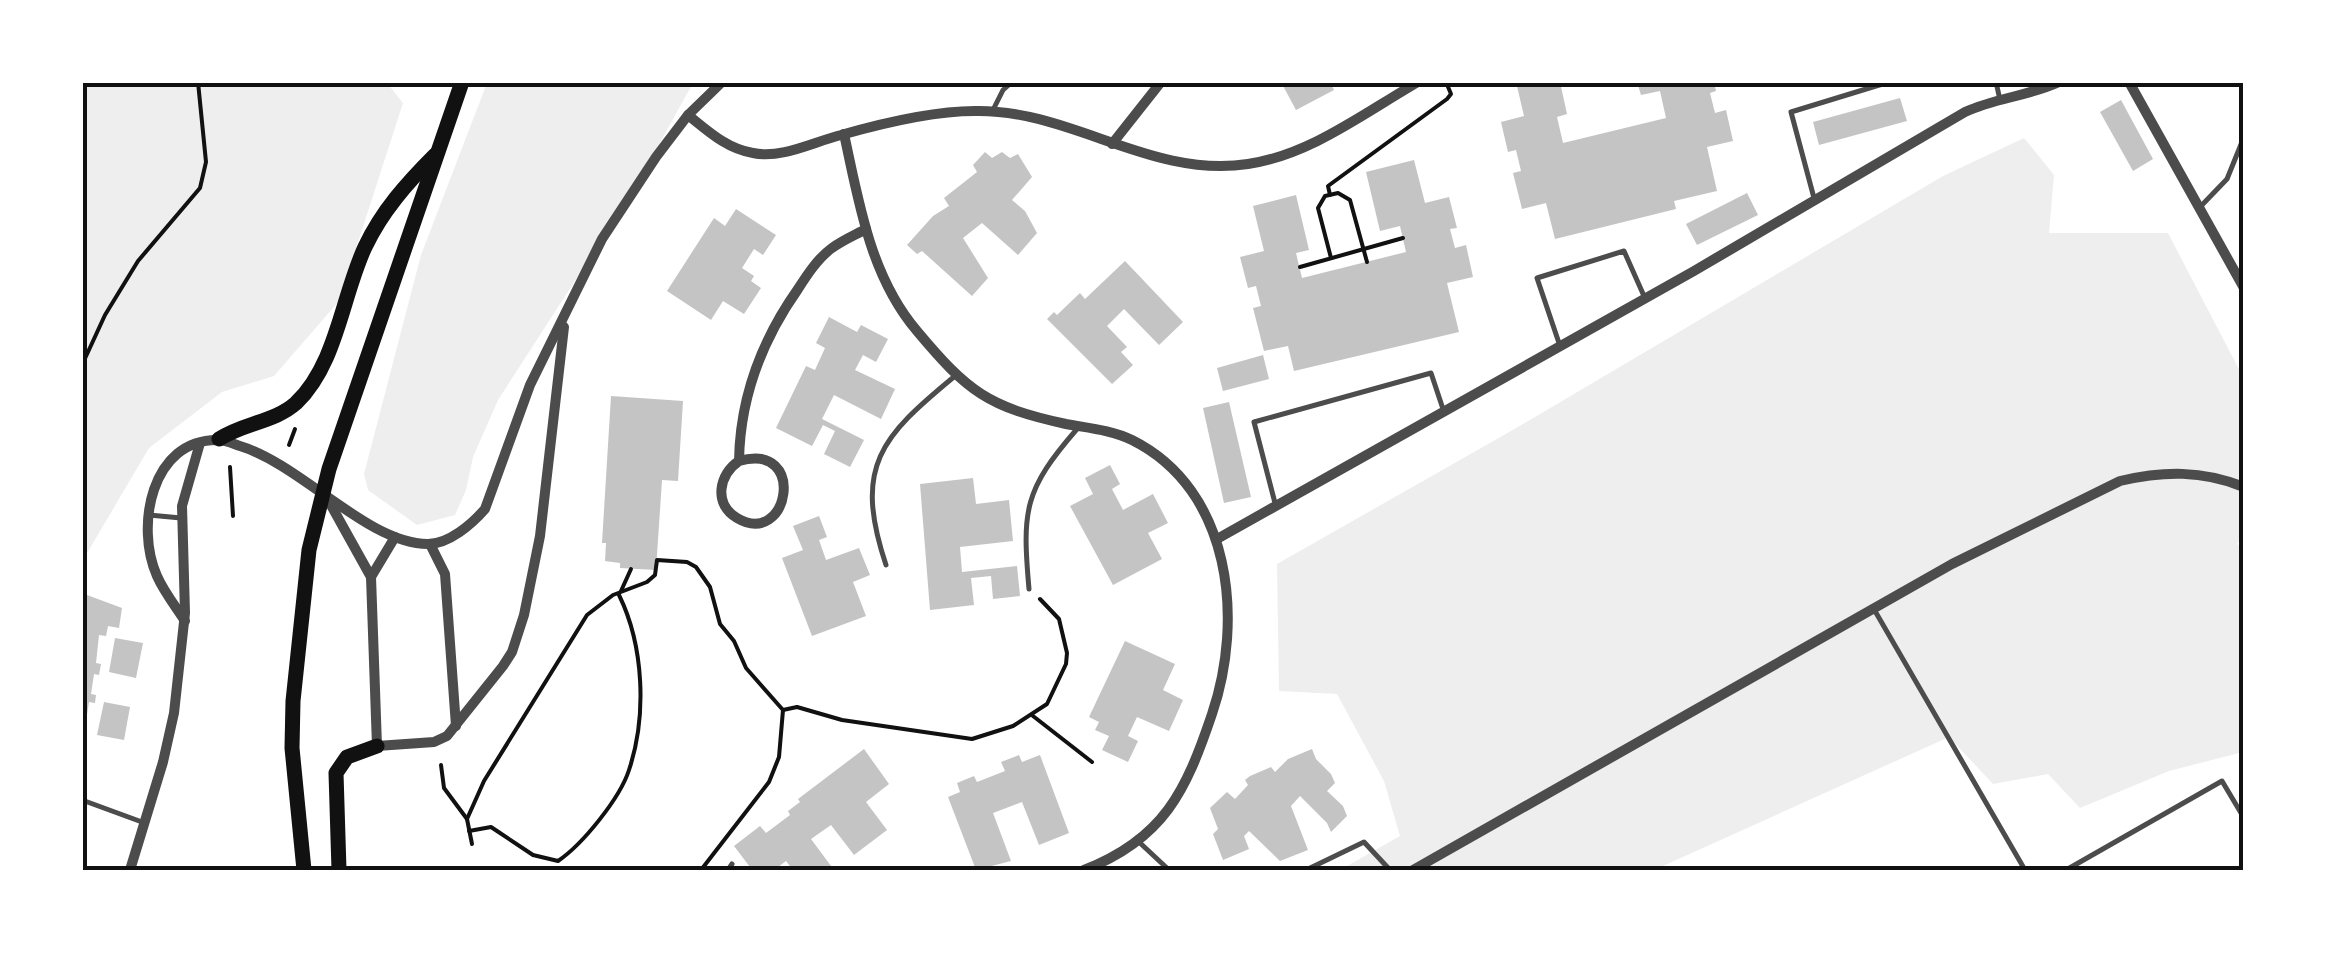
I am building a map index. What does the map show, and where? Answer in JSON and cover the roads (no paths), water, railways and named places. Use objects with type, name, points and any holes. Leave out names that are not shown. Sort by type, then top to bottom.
[{"type":"main road","points":[[304,870],[292,748],[306,569],[324,491],[462,82]]},
{"type":"main road","points":[[219,440],[233,430],[290,408],[306,392],[323,362],[364,249],[382,216],[402,188],[438,152]]},
{"type":"main road","points":[[338,870],[336,773],[347,756],[377,746]]},
{"type":"street","points":[[185,621],[156,575],[148,546],[149,515],[157,476],[171,458],[200,443],[219,440],[256,451],[395,537],[430,544],[475,521],[485,509],[530,386],[602,239],[626,198],[688,115],[722,82]]},
{"type":"street","points":[[1112,144],[1161,82]]},
{"type":"street","points":[[688,115],[719,140],[754,154],[772,154],[844,134],[952,112],[992,112],[1061,126],[1112,144],[1212,168],[1276,160],[1418,82]]},
{"type":"street","points":[[1217,539],[1645,299],[1965,112],[2060,82]]},
{"type":"street","points":[[2129,82],[2244,288]]},
{"type":"street","points":[[844,134],[880,271],[898,306],[958,374],[975,392],[1011,411],[1131,440],[1167,464],[1184,483],[1217,539],[1230,620],[1228,653],[1203,741],[1166,817],[1106,866],[1084,870]]},
{"type":"street","points":[[739,461],[749,458],[769,462],[782,477],[785,496],[781,506],[766,520],[737,519],[724,504],[721,484],[739,461],[749,386],[779,315],[830,249],[866,229]]},
{"type":"street","points":[[324,491],[371,577],[377,746],[434,742],[447,736],[512,652],[524,615],[540,536],[564,321]]},
{"type":"street","points":[[130,870],[174,713],[185,621],[186,568],[181,518],[200,443]]},
{"type":"street","points":[[1414,870],[1952,564],[2120,481],[2148,474],[2185,473],[2222,478],[2244,487]]},
{"type":"street","points":[[371,577],[395,537]]},
{"type":"street","points":[[430,544],[445,574],[456,727]]},
{"type":"lane","points":[[992,112],[1003,90],[1012,82]]},
{"type":"lane","points":[[1814,200],[1790,112],[1889,82]]},
{"type":"lane","points":[[1996,82],[2000,100]]},
{"type":"lane","points":[[2199,208],[2227,179],[2244,137]]},
{"type":"lane","points":[[1560,346],[1537,278],[1624,251],[1645,299]]},
{"type":"lane","points":[[2230,265],[2244,262]]},
{"type":"lane","points":[[886,565],[874,528],[872,496],[880,452],[895,428],[958,374]]},
{"type":"lane","points":[[1276,506],[1254,422],[1432,374],[1444,412]]},
{"type":"lane","points":[[1030,589],[1024,536],[1031,493],[1052,458],[1079,426]]},
{"type":"lane","points":[[149,515],[181,518]]},
{"type":"lane","points":[[1873,609],[2025,870]]},
{"type":"lane","points":[[2066,870],[2222,781],[2244,818]]},
{"type":"lane","points":[[82,800],[145,823]]},
{"type":"lane","points":[[1139,842],[1170,870]]},
{"type":"lane","points":[[1306,870],[1364,842],[1390,870]]}]
